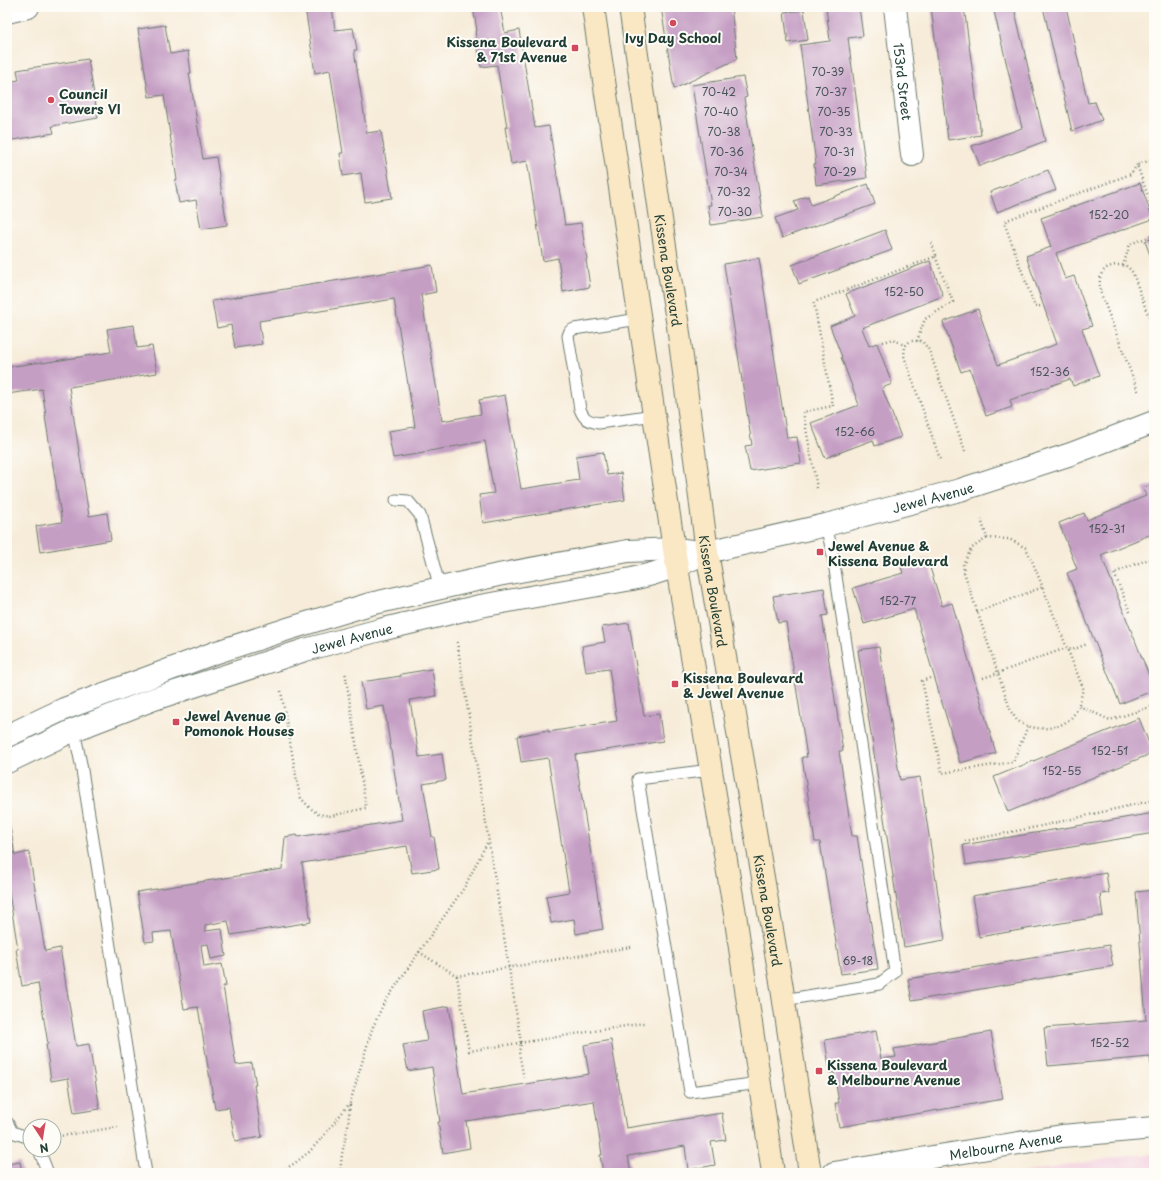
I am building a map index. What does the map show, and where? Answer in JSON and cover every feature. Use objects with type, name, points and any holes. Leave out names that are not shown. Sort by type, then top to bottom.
[{"type":"main road","points":[[593,7],[675,557],[735,914],[773,1173]]},
{"type":"main road","name":"Kissena Boulevard","points":[[630,7],[678,326],[707,552],[784,1000],[810,1173]]},
{"type":"street","points":[[7,12],[28,7]]},
{"type":"street","name":"153rd Street","points":[[895,7],[912,155]]},
{"type":"street","name":"Jewel Avenue","points":[[7,736],[64,709],[214,653],[370,604],[498,575],[628,551],[675,557],[707,552],[826,525],[960,490],[1071,454],[1154,422]]},
{"type":"street","name":"Jewel Avenue","points":[[7,762],[74,730],[154,699],[320,646],[480,606],[632,579],[652,574],[675,557]]},
{"type":"street","name":"Melbourne Avenue","points":[[834,1173],[1062,1136],[1154,1128]]},
{"type":"lane","points":[[639,319],[574,329],[570,331],[568,336],[580,408],[583,417],[592,422],[598,423],[654,415]]},
{"type":"lane","points":[[396,500],[408,501],[420,515],[440,588]]},
{"type":"lane","points":[[784,1000],[879,984],[895,972],[834,564],[826,525]]},
{"type":"lane","points":[[74,730],[146,1173]]},
{"type":"lane","points":[[711,770],[638,779],[690,1092],[760,1082]]},
{"type":"lane","points":[[7,1122],[12,1132],[22,1135]]},
{"type":"lane","points":[[42,1158],[48,1173]]},
{"type":"path","points":[[1040,306],[1035,307],[1005,225],[1007,220],[1130,174],[1137,165],[1154,159]]},
{"type":"path","points":[[1137,165],[1154,213]]},
{"type":"path","points":[[1123,266],[1130,244],[1154,235]]},
{"type":"path","points":[[917,341],[925,319],[954,302],[935,256],[936,255],[931,241]]},
{"type":"path","points":[[817,488],[802,412],[833,406],[814,303],[935,256]]},
{"type":"path","points":[[1138,392],[1100,291],[1099,282],[1101,273],[1108,267],[1119,265],[1128,267],[1133,273],[1154,332]]},
{"type":"path","points":[[883,342],[894,339],[905,346]]},
{"type":"path","points":[[940,459],[904,356],[905,346],[910,341],[922,341],[929,350],[965,451]]},
{"type":"path","points":[[981,519],[987,538]]},
{"type":"path","points":[[987,538],[1009,539],[1026,548],[1043,587],[1082,688],[1079,706],[1071,717],[1059,726],[1042,728],[1028,726],[1017,720],[1011,712],[964,572],[963,564],[972,548],[987,538]]},
{"type":"path","points":[[1130,612],[1114,573],[1154,556]]},
{"type":"path","points":[[977,612],[1043,587]]},
{"type":"path","points":[[457,642],[521,1043],[520,1052],[524,1079]]},
{"type":"path","points":[[983,678],[1066,648],[1072,650],[1087,644]]},
{"type":"path","points":[[281,691],[301,798],[318,814],[331,816],[366,808],[345,671]]},
{"type":"path","points":[[930,678],[922,681],[942,773],[1013,762],[1028,726]]},
{"type":"path","points":[[1079,706],[1110,720],[1154,706]]},
{"type":"path","points":[[966,841],[1037,827],[1154,800]]},
{"type":"path","points":[[340,1173],[350,1103],[372,1029],[383,1005],[464,888],[489,841]]},
{"type":"path","points":[[419,952],[457,976],[631,947]]},
{"type":"path","points":[[457,976],[470,1051],[644,1023]]},
{"type":"path","points":[[279,1173],[309,1152],[350,1103]]},
{"type":"path","points":[[62,1136],[118,1127]]},
{"type":"shaded area","points":[[1154,1154],[1154,1173],[1021,1173],[1112,1158]]},
{"type":"building","points":[[305,7],[332,7],[335,30],[353,28],[357,50],[354,50],[367,133],[381,131],[392,198],[365,202],[361,173],[343,176],[340,153],[343,153],[330,70],[315,73]]},
{"type":"building","points":[[473,7],[500,7],[505,33],[519,30],[535,128],[549,126],[565,225],[581,223],[590,287],[563,292],[558,258],[543,261],[527,161],[511,164],[505,127],[507,127],[497,65],[481,67]]},
{"type":"building","points":[[661,7],[731,7],[737,59],[674,89]]},
{"type":"building","points":[[826,7],[859,7],[863,36],[848,38],[867,178],[816,185],[814,164],[816,164],[800,45],[830,41]]},
{"type":"building","points":[[931,7],[964,7],[981,135],[948,140]]},
{"type":"building","points":[[993,7],[1014,7],[1045,141],[980,166],[972,146],[1022,128]]},
{"type":"building","points":[[1043,7],[1066,7],[1088,103],[1095,102],[1102,120],[1072,131]]},
{"type":"building","points":[[804,10],[808,40],[788,43],[784,12]]},
{"type":"building","points":[[165,25],[170,54],[188,51],[191,73],[189,73],[203,159],[216,157],[227,225],[201,229],[196,200],[179,203],[164,95],[149,97],[138,29]]},
{"type":"building","name":"Council Towers VI","points":[[88,59],[98,118],[52,126],[54,133],[7,141],[7,82],[19,80],[17,70]]},
{"type":"building","points":[[743,77],[747,97],[744,98],[763,217],[711,225],[708,205],[711,205],[692,85]]},
{"type":"building","points":[[1048,170],[1056,190],[997,212],[990,192]]},
{"type":"building","points":[[1140,183],[1153,219],[1056,253],[1065,279],[1074,276],[1092,326],[1082,329],[1099,376],[1073,386],[1070,379],[1010,400],[1012,407],[986,416],[970,369],[961,372],[943,322],[978,309],[998,365],[1057,344],[1026,256],[1051,247],[1041,218]]},
{"type":"building","points":[[868,184],[875,204],[782,238],[775,218],[798,210],[794,201],[808,196],[811,205]]},
{"type":"building","points":[[885,230],[892,250],[799,284],[792,265]]},
{"type":"building","points":[[1154,238],[1154,266],[1145,241]]},
{"type":"building","points":[[759,258],[787,438],[797,437],[801,463],[750,471],[745,446],[752,445],[724,264]]},
{"type":"building","points":[[930,261],[943,296],[862,328],[869,346],[877,343],[892,384],[882,388],[901,437],[875,446],[873,440],[825,458],[811,423],[859,405],[830,326],[855,316],[846,294]]},
{"type":"building","points":[[432,265],[436,292],[421,295],[442,421],[481,414],[479,400],[505,395],[521,489],[579,480],[576,456],[603,452],[607,475],[621,473],[625,500],[483,523],[479,495],[494,493],[485,441],[393,458],[388,431],[415,427],[394,299],[259,321],[262,344],[235,348],[231,325],[217,328],[212,301]]},
{"type":"building","points":[[134,325],[137,348],[152,346],[157,373],[69,387],[89,516],[107,513],[111,540],[40,552],[36,526],[62,522],[42,389],[7,394],[7,367],[111,352],[107,329]]},
{"type":"building","points":[[1154,484],[1154,533],[1101,555],[1154,688],[1154,690],[1120,704],[1067,573],[1077,569],[1059,523],[1084,513],[1087,520],[1146,496],[1143,488]]},
{"type":"building","points":[[927,558],[942,606],[952,603],[996,753],[960,763],[914,609],[864,624],[853,588],[903,573],[901,567]]},
{"type":"building","points":[[824,588],[828,615],[822,616],[843,751],[839,751],[852,836],[857,836],[878,969],[841,974],[820,842],[815,842],[802,757],[807,757],[786,622],[778,623],[773,596]]},
{"type":"building","points":[[629,623],[644,716],[659,714],[663,741],[575,755],[603,929],[576,934],[574,919],[551,923],[546,896],[569,892],[548,758],[521,762],[517,736],[548,730],[548,732],[617,721],[609,669],[586,672],[582,646],[605,642],[602,627]]},
{"type":"building","points":[[879,647],[900,780],[920,777],[945,940],[904,947],[858,650]]},
{"type":"building","points":[[432,669],[436,696],[410,700],[419,757],[442,754],[446,780],[423,784],[439,869],[412,873],[407,846],[302,863],[311,922],[231,935],[228,921],[205,925],[205,931],[222,929],[226,956],[211,959],[208,944],[201,945],[204,967],[222,964],[226,986],[223,986],[236,1065],[252,1063],[256,1085],[254,1085],[262,1137],[235,1141],[229,1107],[215,1109],[198,1007],[184,1009],[171,931],[153,933],[154,941],[145,942],[137,892],[282,869],[285,837],[297,835],[298,837],[402,820],[384,706],[366,709],[361,682],[401,676],[401,674]]},
{"type":"building","points":[[1139,718],[1153,753],[1008,812],[994,777]]},
{"type":"building","points":[[1154,813],[1154,833],[966,865],[963,845]]},
{"type":"building","points":[[7,822],[9,822],[15,855],[29,852],[45,951],[60,948],[76,1046],[89,1044],[100,1109],[74,1113],[68,1078],[51,1081],[46,1044],[48,1044],[38,983],[22,986],[16,949],[18,949],[7,887]]},
{"type":"building","points":[[1106,873],[1109,893],[1100,894],[1103,916],[979,937],[972,896]]},
{"type":"building","points":[[1154,890],[1154,1064],[1151,1065],[1150,1057],[1048,1066],[1044,1028],[1146,1020],[1136,892]]},
{"type":"building","points":[[1109,945],[1113,966],[912,1001],[908,979]]},
{"type":"building","points":[[449,1006],[463,1094],[589,1074],[584,1045],[611,1040],[626,1128],[722,1113],[726,1140],[711,1142],[715,1165],[688,1170],[685,1146],[628,1156],[631,1173],[603,1173],[600,1155],[602,1155],[594,1101],[466,1121],[470,1148],[443,1153],[432,1067],[408,1071],[403,1045],[427,1041],[422,1011]]},
{"type":"building","points":[[876,1031],[881,1059],[896,1057],[894,1049],[991,1032],[1003,1099],[839,1127],[835,1103],[839,1103],[834,1072],[830,1073],[825,1040]]},
{"type":"building","points":[[20,1162],[22,1173],[7,1173],[7,1164]]},
{"type":"place","name":"Ivy Day School","points":[[673,23]]},
{"type":"place","name":"Kissena Boulevard & 71st Avenue","points":[[575,48]]},
{"type":"place","name":"Council Towers VI","points":[[51,100]]},
{"type":"place","name":"Jewel Avenue & Kissena Boulevard","points":[[820,552]]},
{"type":"place","name":"Kissena Boulevard & Jewel Avenue","points":[[675,684]]},
{"type":"place","name":"Jewel Avenue @ Pomonok Houses","points":[[176,722]]},
{"type":"place","name":"Kissena Boulevard & Melbourne Avenue","points":[[819,1071]]}]
